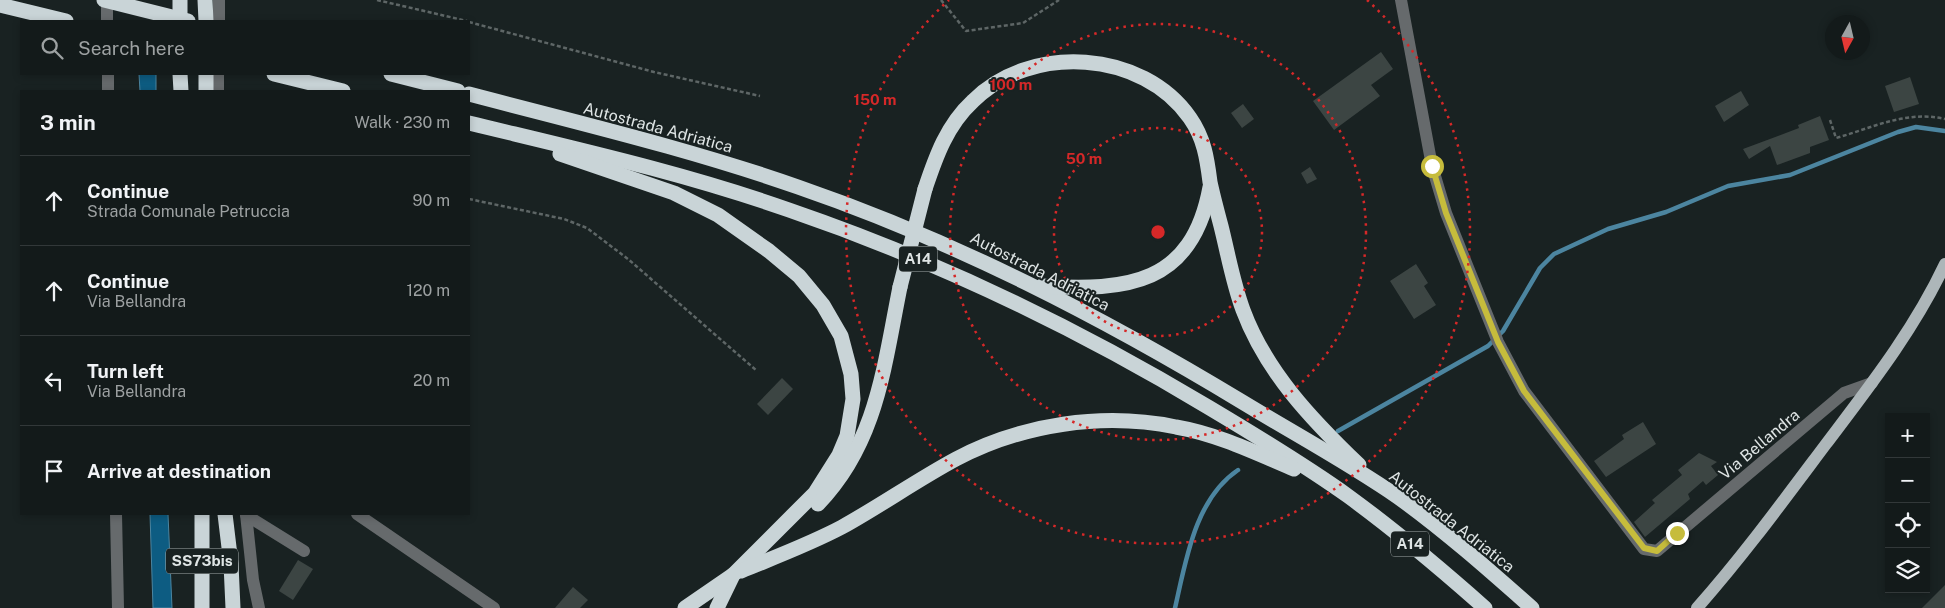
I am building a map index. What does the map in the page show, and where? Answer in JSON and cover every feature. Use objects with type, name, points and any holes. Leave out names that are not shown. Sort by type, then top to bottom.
[{"type":"highway","points":[[106,0],[184,20]]},
{"type":"highway","points":[[180,0],[180,20]]},
{"type":"highway","points":[[206,0],[206,20]]},
{"type":"highway","points":[[0,4],[62,20]]},
{"type":"highway","name":"A14","points":[[685,608],[733,575],[814,507],[837,482],[853,459],[863,438],[875,402],[900,287],[925,189],[946,134],[979,95],[999,81],[1022,71],[1066,62],[1102,64],[1129,71],[1156,85],[1185,111],[1201,136],[1210,183],[1237,293],[1251,329],[1266,359],[1309,415],[1381,486]]},
{"type":"highway","points":[[180,75],[180,90]]},
{"type":"highway","points":[[206,75],[206,90]]},
{"type":"highway","points":[[278,75],[339,90]]},
{"type":"highway","points":[[395,75],[454,90]]},
{"type":"highway","name":"Autostrada Adriatica","points":[[470,94],[690,152],[796,186],[924,234],[1036,286],[1179,364],[1381,486],[1452,539],[1532,608]]},
{"type":"highway","name":"A14","points":[[470,123],[603,155],[700,182],[786,209],[903,252],[1000,296],[1113,353],[1227,418],[1331,484],[1413,546],[1485,608]]},
{"type":"highway","name":"A14","points":[[470,123],[643,181],[700,205],[726,220],[787,265],[813,291],[832,318],[841,336],[852,383],[851,412],[843,447],[832,470],[815,493],[733,575],[717,608]]},
{"type":"highway","name":"A14","points":[[1036,286],[1108,288],[1136,281],[1159,271],[1176,258],[1192,238],[1204,212],[1210,183]]},
{"type":"highway","name":"A14","points":[[733,575],[839,528],[967,454],[1015,435],[1054,426],[1126,421],[1178,427],[1230,442],[1331,484]]},
{"type":"highway","name":"SS73bis","points":[[202,515],[202,608]]},
{"type":"highway","points":[[223,515],[232,608]]},
{"type":"highway","name":"SS73bis","points":[[222,608],[223,515]]},
{"type":"main road","points":[[1697,608],[1749,547],[1872,383],[1942,282],[1945,264]]},
{"type":"street","points":[[106,0],[107,20]]},
{"type":"street","points":[[219,0],[219,20]]},
{"type":"street","name":"Via Bellandra","points":[[1401,0],[1432,166],[1446,213],[1496,337],[1530,399],[1644,548],[1657,551],[1844,393],[1872,383]]},
{"type":"street","points":[[108,75],[108,90]]},
{"type":"street","points":[[218,75],[218,90]]},
{"type":"street","points":[[116,515],[118,608]]},
{"type":"street","points":[[246,515],[253,580],[259,608]]},
{"type":"street","points":[[248,515],[304,551]]},
{"type":"street","points":[[358,515],[494,608]]},
{"type":"path","points":[[377,0],[460,20]]},
{"type":"path","points":[[941,0],[966,31],[1023,23],[1060,0]]},
{"type":"path","points":[[470,23],[654,72],[760,96]]},
{"type":"path","points":[[1830,120],[1836,138],[1905,117],[1934,116],[1945,118]]},
{"type":"path","points":[[470,199],[564,219],[587,228],[628,259],[758,371]]},
{"type":"water","points":[[139,75],[156,75],[156,90],[140,90]]},
{"type":"water","points":[[150,515],[168,515],[172,608],[153,608]]},
{"type":"building","points":[[1381,52],[1393,69],[1371,85],[1380,96],[1334,130],[1313,101]]},
{"type":"building","points":[[1910,77],[1919,104],[1894,112],[1885,86]]},
{"type":"building","points":[[1741,91],[1749,105],[1724,122],[1715,106]]},
{"type":"building","points":[[1243,104],[1254,119],[1242,128],[1231,113]]},
{"type":"building","points":[[1820,116],[1829,140],[1810,147],[1810,153],[1777,165],[1770,146],[1749,159],[1743,149],[1799,128],[1798,125]]},
{"type":"building","points":[[1310,167],[1317,179],[1307,184],[1301,173]]},
{"type":"building","points":[[1416,264],[1428,283],[1424,286],[1436,305],[1414,319],[1390,281]]},
{"type":"building","points":[[782,378],[793,389],[768,415],[757,404]]},
{"type":"building","points":[[1643,422],[1656,444],[1606,477],[1594,461],[1624,439],[1622,435]]},
{"type":"building","points":[[1699,453],[1717,462],[1711,466],[1718,475],[1706,485],[1703,481],[1688,494],[1690,499],[1645,537],[1634,522],[1655,503],[1652,500],[1682,475],[1678,470]]},
{"type":"building","points":[[298,560],[313,569],[293,600],[279,591]]},
{"type":"building","points":[[1945,585],[1945,608],[1922,608]]},
{"type":"building","points":[[573,587],[588,600],[580,608],[555,608]]},
{"type":"waterway","points":[[1338,431],[1488,346],[1503,331],[1540,268],[1554,254],[1608,229],[1666,212],[1728,186],[1790,175],[1898,132],[1916,127],[1945,131]]},
{"type":"waterway","points":[[1175,608],[1188,551],[1202,514],[1223,482],[1238,470]]},
{"type":"route","points":[[1432,166],[1446,213],[1498,342],[1524,391],[1644,548],[1657,551],[1677,533]]}]
